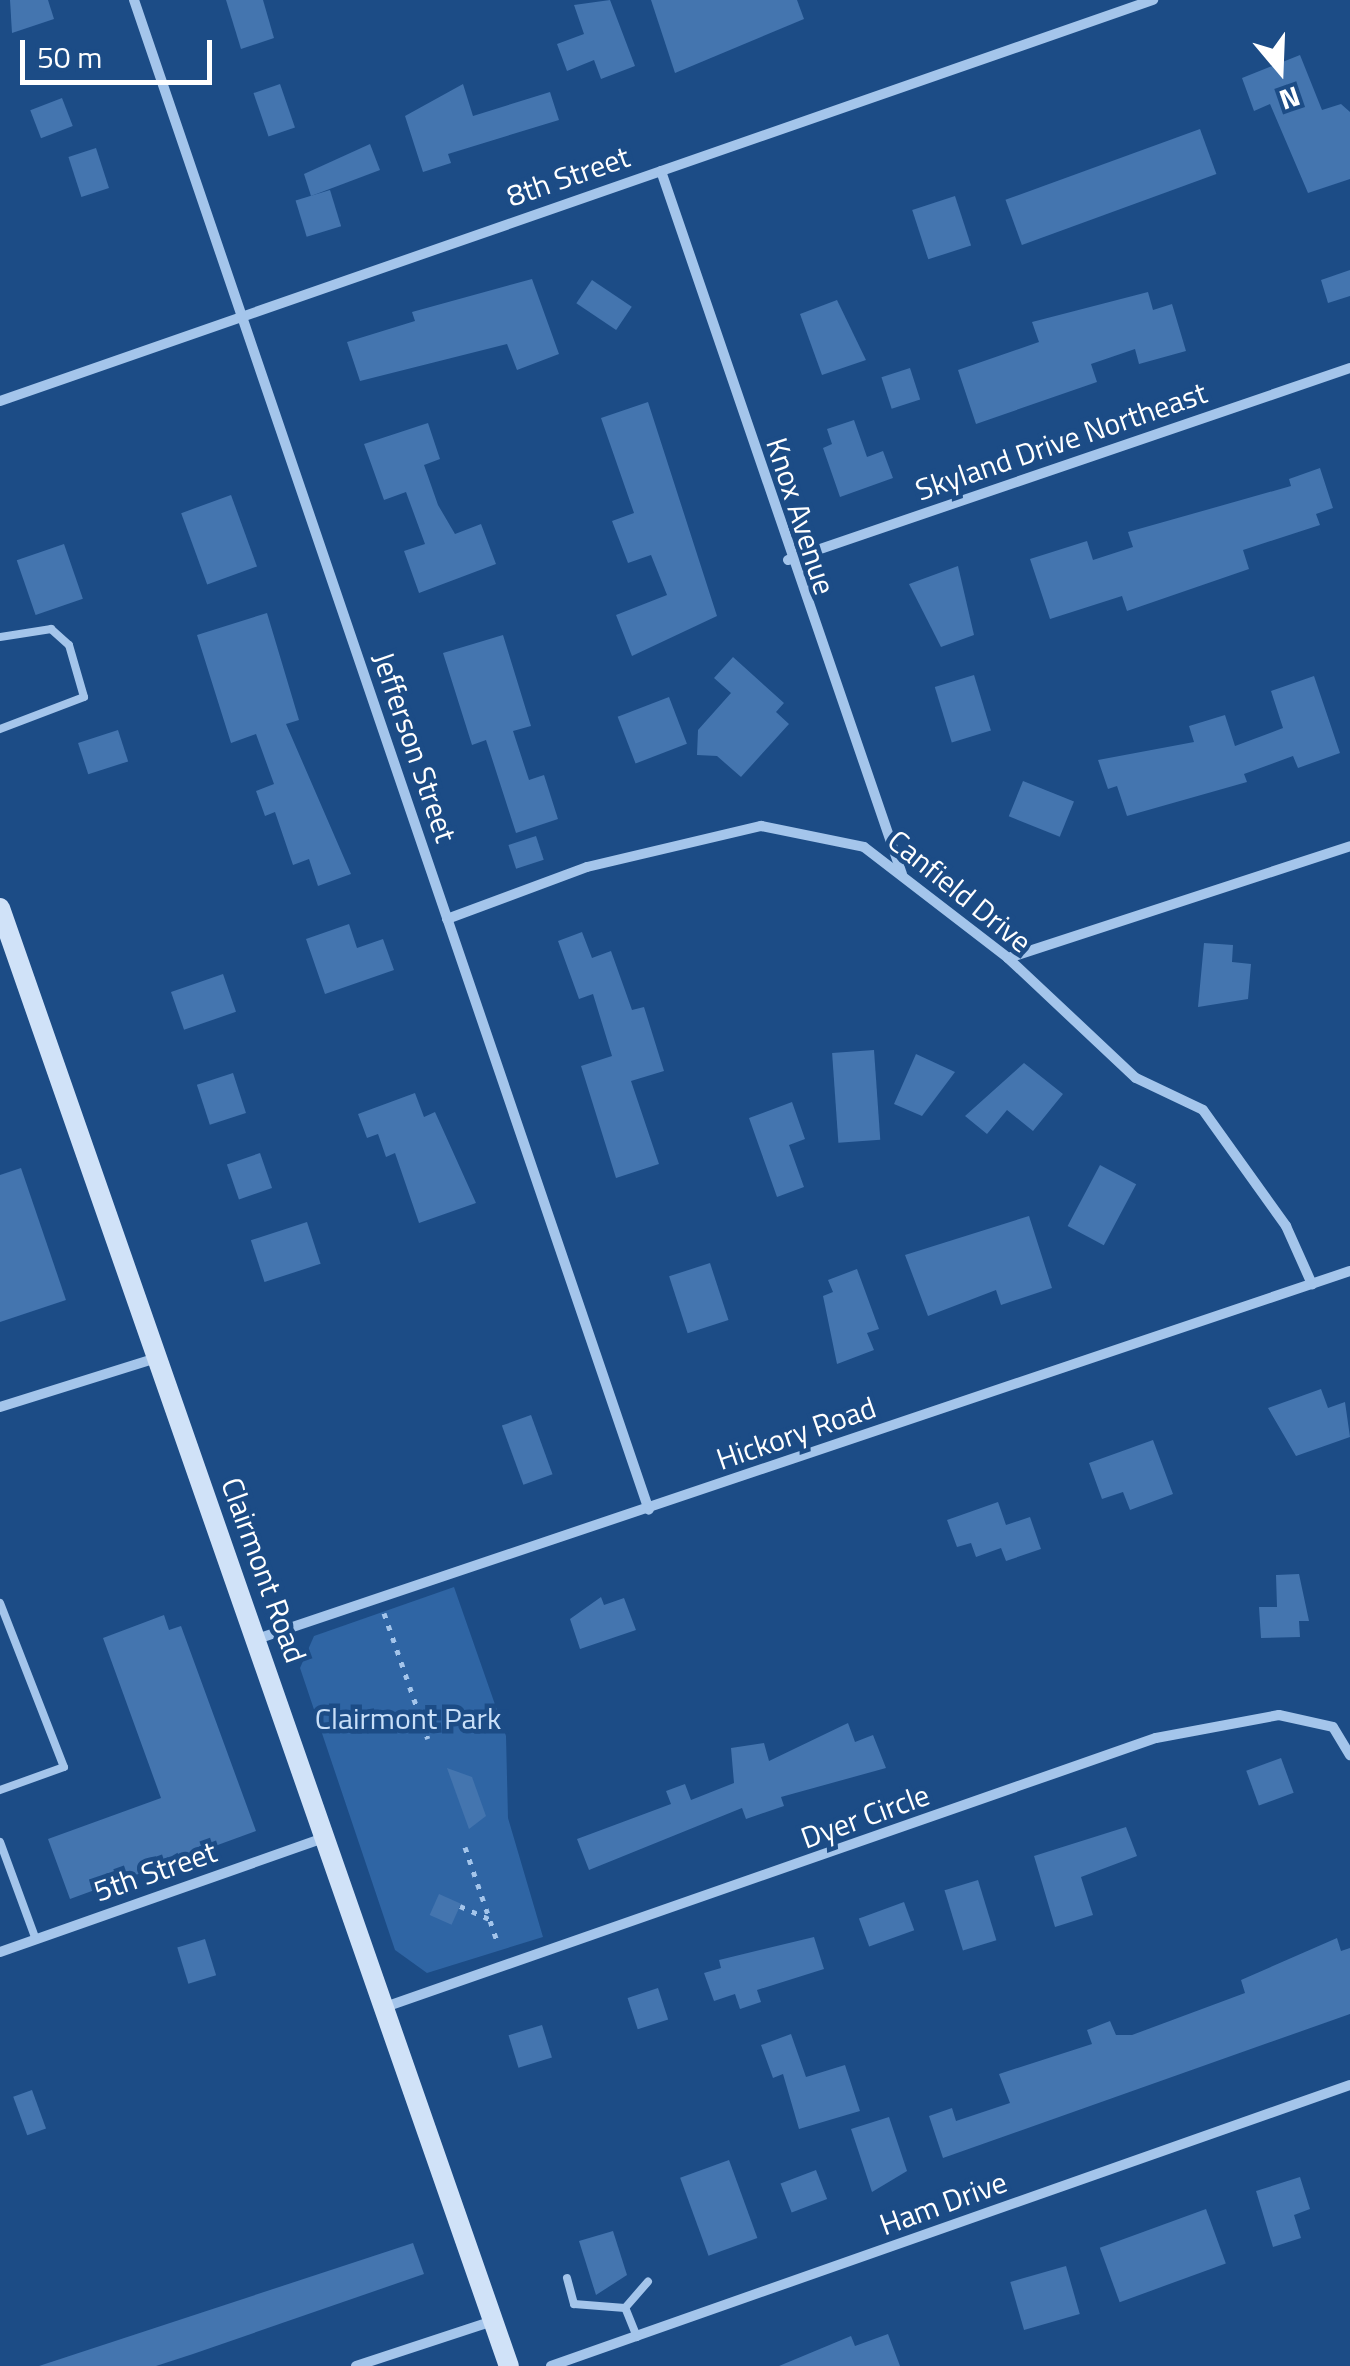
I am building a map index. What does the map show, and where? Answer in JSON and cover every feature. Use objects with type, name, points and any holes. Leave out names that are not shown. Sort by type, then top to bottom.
[{"type":"main road","name":"Clairmont Road","points":[[0,908],[388,2006],[509,2366]]},
{"type":"street","name":"Jefferson Street","points":[[134,0],[649,1510]]},
{"type":"street","name":"8th Street","points":[[0,401],[1153,0]]},
{"type":"street","name":"Knox Avenue","points":[[661,171],[788,560],[902,874]]},
{"type":"street","name":"Skyland Drive Northeast","points":[[788,560],[1350,368]]},
{"type":"street","name":"Canfield Drive","points":[[447,919],[587,867],[761,826],[864,847],[1008,958],[1136,1078],[1204,1110],[1286,1226],[1312,1284]]},
{"type":"street","points":[[1008,958],[1350,846]]},
{"type":"street","name":"Hickory Road","points":[[257,1639],[1350,1271]]},
{"type":"street","points":[[0,1407],[156,1358]]},
{"type":"street","name":"Dyer Circle","points":[[388,2006],[1156,1738],[1280,1716],[1333,1727],[1350,1755]]},
{"type":"street","name":"5th Street","points":[[0,1952],[326,1837]]},
{"type":"street","name":"Ham Drive","points":[[552,2366],[1350,2085]]},
{"type":"street","points":[[356,2366],[494,2321]]},
{"type":"lane","points":[[0,636],[51,629],[69,645],[84,696],[0,729]]},
{"type":"lane","points":[[0,1603],[64,1767],[0,1790]]},
{"type":"lane","points":[[0,1842],[36,1940]]},
{"type":"lane","points":[[567,2278],[574,2304],[625,2308]]},
{"type":"lane","points":[[625,2308],[648,2282]]},
{"type":"lane","points":[[625,2308],[637,2336]]},
{"type":"path","points":[[384,1613],[428,1739]]},
{"type":"path","points":[[465,1847],[498,1944]]},
{"type":"path","points":[[460,1906],[489,1919]]},
{"type":"green space","name":"Clairmont Park","points":[[454,1587],[506,1736],[508,1818],[543,1937],[427,1973],[395,1950],[300,1668],[314,1636]]},
{"type":"building","points":[[10,0],[48,0],[54,19],[12,33]]},
{"type":"building","points":[[226,0],[263,0],[274,38],[241,49]]},
{"type":"building","points":[[610,0],[635,66],[601,79],[594,60],[567,71],[557,44],[584,34],[574,5]]},
{"type":"building","points":[[651,0],[797,0],[804,19],[675,73]]},
{"type":"building","points":[[1300,55],[1322,110],[1341,104],[1350,112],[1350,179],[1308,193],[1270,104],[1254,111],[1242,78]]},
{"type":"building","points":[[280,84],[295,127],[269,137],[254,93]]},
{"type":"building","points":[[463,84],[473,116],[550,92],[559,120],[448,154],[451,163],[423,172],[405,116]]},
{"type":"building","points":[[62,98],[73,126],[41,138],[30,110]]},
{"type":"building","points":[[1200,129],[1216,174],[1022,245],[1005,200]]},
{"type":"building","points":[[370,144],[380,170],[311,196],[304,174]]},
{"type":"building","points":[[96,148],[109,188],[81,197],[68,157]]},
{"type":"building","points":[[330,190],[341,226],[307,237],[296,201]]},
{"type":"building","points":[[955,196],[971,245],[928,259],[912,210]]},
{"type":"building","points":[[1350,270],[1350,296],[1328,303],[1321,280]]},
{"type":"building","points":[[532,279],[559,354],[517,370],[507,344],[360,381],[347,342],[415,321],[412,312]]},
{"type":"building","points":[[592,280],[632,307],[616,330],[576,303]]},
{"type":"building","points":[[1148,292],[1153,310],[1172,304],[1186,351],[1139,364],[1135,349],[1091,364],[1097,382],[976,424],[958,370],[1039,342],[1032,322]]},
{"type":"building","points":[[837,300],[866,360],[822,375],[800,314]]},
{"type":"building","points":[[910,368],[920,399],[892,409],[881,377]]},
{"type":"building","points":[[648,402],[717,616],[632,656],[616,615],[667,595],[651,555],[628,563],[612,521],[634,513],[601,418]]},
{"type":"building","points":[[854,420],[867,457],[883,451],[893,478],[840,497],[823,448],[832,444],[827,429]]},
{"type":"building","points":[[428,423],[440,459],[424,465],[438,505],[455,534],[481,524],[496,564],[419,593],[404,551],[425,544],[406,492],[384,500],[364,444]]},
{"type":"building","points":[[1320,468],[1333,508],[1316,514],[1320,525],[1243,550],[1249,569],[1127,611],[1122,596],[1050,619],[1030,559],[1087,541],[1093,560],[1133,547],[1128,532],[1291,486],[1289,479]]},
{"type":"building","points":[[231,495],[257,566],[207,585],[181,513]]},
{"type":"building","points":[[64,544],[83,599],[36,615],[17,560]]},
{"type":"building","points":[[958,566],[974,635],[941,647],[909,584]]},
{"type":"building","points":[[267,613],[299,720],[286,724],[351,874],[318,886],[309,859],[293,865],[275,812],[265,816],[256,791],[274,784],[256,734],[231,743],[197,635]]},
{"type":"building","points":[[503,635],[531,726],[513,731],[529,780],[544,775],[558,819],[516,833],[486,740],[472,745],[443,653]]},
{"type":"building","points":[[733,657],[784,703],[776,712],[789,724],[741,777],[717,756],[697,755],[698,730],[731,693],[714,678]]},
{"type":"building","points":[[974,675],[991,730],[952,742],[935,687]]},
{"type":"building","points":[[1314,676],[1340,753],[1298,768],[1293,756],[1244,774],[1247,782],[1127,816],[1117,786],[1108,789],[1098,760],[1194,742],[1189,726],[1225,715],[1235,746],[1283,728],[1271,691]]},
{"type":"building","points":[[669,697],[687,744],[636,763],[618,717]]},
{"type":"building","points":[[118,730],[128,761],[88,774],[78,743]]},
{"type":"building","points":[[1023,781],[1074,802],[1060,837],[1009,816]]},
{"type":"building","points":[[536,836],[544,860],[516,869],[508,845]]},
{"type":"building","points":[[349,924],[357,948],[383,939],[394,970],[325,994],[306,939]]},
{"type":"building","points":[[582,932],[592,958],[611,951],[632,1010],[644,1007],[664,1071],[631,1081],[659,1164],[616,1178],[581,1066],[612,1056],[593,994],[579,999],[558,941]]},
{"type":"building","points":[[1204,943],[1233,945],[1232,962],[1251,964],[1248,999],[1198,1007]]},
{"type":"building","points":[[223,974],[236,1012],[184,1030],[171,992]]},
{"type":"building","points":[[874,1050],[880,1140],[838,1143],[832,1053]]},
{"type":"building","points":[[916,1054],[955,1072],[922,1116],[894,1104]]},
{"type":"building","points":[[1024,1063],[1063,1094],[1033,1131],[1007,1110],[987,1134],[965,1116]]},
{"type":"building","points":[[233,1073],[246,1113],[210,1125],[197,1085]]},
{"type":"building","points":[[415,1093],[424,1117],[435,1112],[476,1203],[419,1223],[395,1153],[386,1157],[378,1134],[367,1138],[358,1114]]},
{"type":"building","points":[[792,1102],[805,1139],[789,1145],[804,1187],[777,1197],[749,1118]]},
{"type":"building","points":[[260,1153],[272,1188],[239,1199],[227,1164]]},
{"type":"building","points":[[1100,1165],[1136,1184],[1104,1245],[1068,1226]]},
{"type":"building","points":[[21,1168],[66,1300],[0,1322],[0,1175]]},
{"type":"building","points":[[1029,1216],[1052,1288],[1001,1305],[996,1290],[928,1316],[905,1255]]},
{"type":"building","points":[[307,1222],[321,1264],[264,1282],[251,1240]]},
{"type":"building","points":[[710,1263],[729,1320],[688,1333],[669,1276]]},
{"type":"building","points":[[857,1269],[879,1329],[867,1333],[874,1350],[837,1364],[823,1296],[833,1292],[828,1280]]},
{"type":"building","points":[[1321,1389],[1328,1408],[1345,1402],[1350,1437],[1296,1456],[1268,1408]]},
{"type":"building","points":[[531,1415],[553,1474],[523,1485],[502,1426]]},
{"type":"building","points":[[1153,1440],[1173,1494],[1130,1510],[1123,1492],[1102,1499],[1089,1463]]},
{"type":"building","points":[[998,1502],[1006,1525],[1030,1517],[1041,1549],[1006,1561],[1001,1548],[976,1557],[971,1543],[957,1547],[947,1520]]},
{"type":"building","points":[[1299,1574],[1309,1621],[1299,1621],[1300,1637],[1261,1638],[1259,1607],[1277,1607],[1276,1575]]},
{"type":"building","points":[[601,1597],[604,1605],[624,1598],[636,1630],[580,1649],[570,1619]]},
{"type":"building","points":[[164,1615],[169,1630],[181,1626],[256,1831],[70,1899],[48,1839],[161,1798],[103,1638]]},
{"type":"building","points":[[848,1723],[855,1742],[873,1735],[886,1768],[781,1797],[784,1806],[746,1819],[742,1808],[589,1870],[577,1839],[671,1804],[666,1791],[685,1784],[691,1800],[734,1783],[731,1748],[764,1743],[769,1761]]},
{"type":"building","points":[[1281,1758],[1294,1793],[1259,1805],[1246,1771]]},
{"type":"building","points":[[447,1768],[472,1777],[486,1816],[469,1829]]},
{"type":"building","points":[[1126,1827],[1137,1856],[1081,1877],[1093,1915],[1055,1927],[1034,1856]]},
{"type":"building","points":[[978,1880],[996,1940],[963,1950],[945,1890]]},
{"type":"building","points":[[439,1894],[461,1904],[452,1925],[430,1915]]},
{"type":"building","points":[[904,1902],[914,1930],[869,1947],[859,1918]]},
{"type":"building","points":[[814,1937],[824,1969],[757,1990],[761,2002],[740,2009],[735,1994],[714,2001],[704,1973],[721,1968],[719,1960]]},
{"type":"building","points":[[1337,1938],[1341,1951],[1350,1948],[1350,2014],[943,2158],[929,2116],[952,2108],[956,2121],[1010,2103],[999,2074],[1092,2044],[1087,2030],[1110,2021],[1116,2035],[1132,2035],[1245,1993],[1241,1980]]},
{"type":"building","points":[[205,1939],[216,1975],[188,1984],[177,1947]]},
{"type":"building","points":[[658,1988],[668,2019],[638,2029],[628,1998]]},
{"type":"building","points":[[542,2025],[552,2058],[518,2068],[509,2035]]},
{"type":"building","points":[[791,2034],[806,2077],[845,2065],[860,2111],[799,2129],[783,2074],[773,2078],[761,2045]]},
{"type":"building","points":[[32,2090],[46,2129],[27,2135],[13,2097]]},
{"type":"building","points":[[889,2117],[907,2171],[872,2192],[851,2129]]},
{"type":"building","points":[[729,2160],[757,2238],[709,2256],[680,2178]]},
{"type":"building","points":[[816,2170],[827,2199],[792,2213],[781,2184]]},
{"type":"building","points":[[1300,2177],[1310,2209],[1294,2215],[1301,2238],[1273,2247],[1256,2191]]},
{"type":"building","points":[[1206,2209],[1226,2264],[1120,2302],[1100,2248]]},
{"type":"building","points":[[613,2231],[627,2275],[596,2295],[579,2241]]},
{"type":"building","points":[[413,2243],[424,2274],[193,2354],[156,2366],[39,2366]]},
{"type":"building","points":[[1066,2266],[1080,2314],[1024,2330],[1010,2282]]},
{"type":"building","points":[[888,2334],[900,2366],[779,2366],[851,2336],[855,2346]]}]
